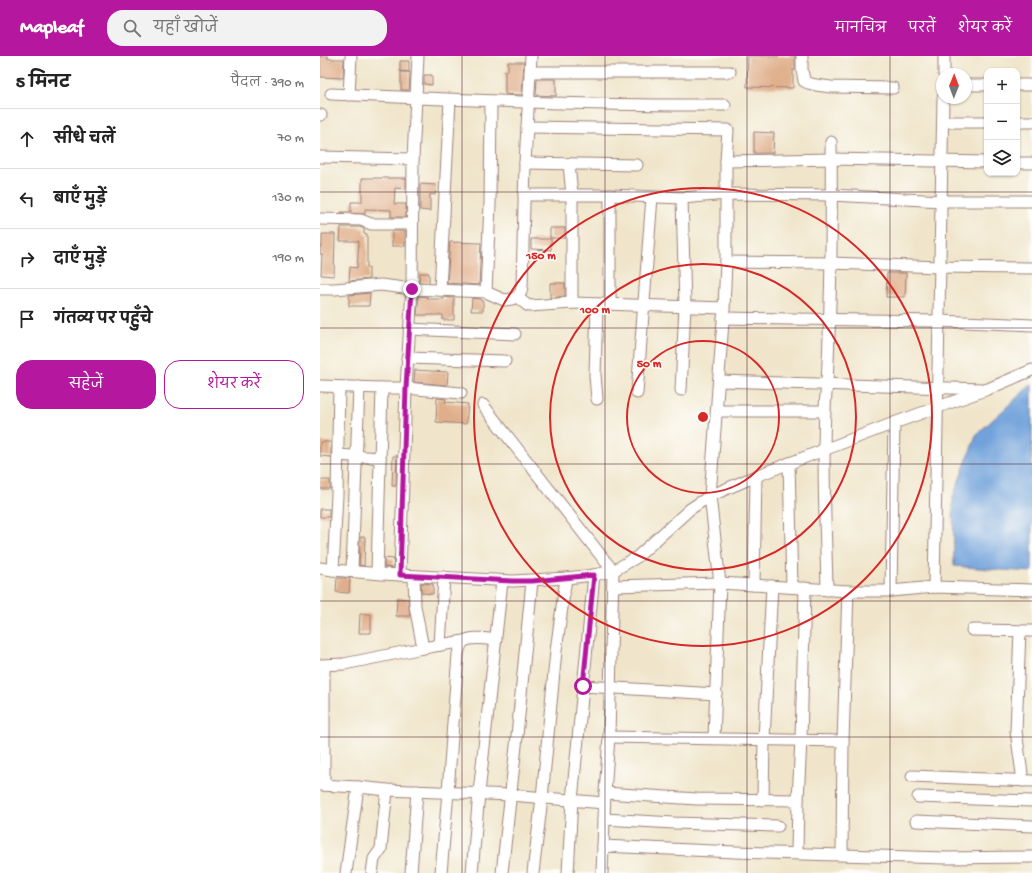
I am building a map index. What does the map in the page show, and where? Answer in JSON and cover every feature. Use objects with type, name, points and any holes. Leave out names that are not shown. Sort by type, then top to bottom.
[{"type":"street","points":[[349,95],[351,56]]},
{"type":"street","points":[[400,575],[407,358],[412,289],[412,224],[418,56]]},
{"type":"street","points":[[320,289],[381,285],[412,289],[486,292],[504,300],[518,297],[522,287],[525,162],[531,56]]},
{"type":"street","points":[[802,56],[804,81],[808,83],[831,87],[893,88]]},
{"type":"street","points":[[944,56],[944,68]]},
{"type":"street","points":[[530,72],[730,72]]},
{"type":"street","points":[[972,85],[984,85]]},
{"type":"street","points":[[1020,85],[1032,85]]},
{"type":"street","points":[[331,94],[450,100],[594,104],[725,105]]},
{"type":"street","points":[[440,290],[450,100]]},
{"type":"street","points":[[486,292],[490,205],[491,101]]},
{"type":"street","points":[[934,587],[943,104]]},
{"type":"street","points":[[943,122],[984,122]]},
{"type":"street","points":[[1020,122],[1032,122]]},
{"type":"street","points":[[527,127],[728,130],[726,161],[726,262],[724,313],[710,496],[720,583],[714,738]]},
{"type":"street","points":[[827,590],[824,450],[831,263],[831,142]]},
{"type":"street","points":[[320,157],[414,159]]},
{"type":"street","points":[[726,161],[831,159],[984,162]]},
{"type":"street","points":[[525,162],[637,165]]},
{"type":"street","points":[[1020,163],[1032,163]]},
{"type":"street","points":[[569,164],[572,195],[572,303]]},
{"type":"street","points":[[524,195],[610,195],[682,198],[726,194],[832,195],[942,201],[1032,200]]},
{"type":"street","points":[[610,195],[610,304]]},
{"type":"street","points":[[637,393],[652,197]]},
{"type":"street","points":[[681,390],[685,306],[682,198]]},
{"type":"street","points":[[320,220],[361,220],[371,224],[412,224]]},
{"type":"street","points":[[726,262],[1032,268]]},
{"type":"street","points":[[518,297],[530,306],[572,303],[685,306],[724,313],[829,320],[939,321],[1032,325]]},
{"type":"street","points":[[597,304],[597,399]]},
{"type":"street","points":[[409,329],[515,334]]},
{"type":"street","points":[[407,358],[505,361]]},
{"type":"street","points":[[320,568],[414,576],[502,581],[532,581],[566,578],[613,571],[637,557],[690,509],[710,496],[756,476],[988,389],[1032,370]]},
{"type":"street","points":[[719,380],[988,389]]},
{"type":"street","points":[[320,386],[406,388],[460,393]]},
{"type":"street","points":[[333,570],[337,495],[339,387]]},
{"type":"street","points":[[352,571],[359,388]]},
{"type":"street","points":[[377,573],[382,388]]},
{"type":"street","points":[[483,405],[613,571],[609,737],[602,873]]},
{"type":"street","points":[[716,411],[825,411]]},
{"type":"street","points":[[891,591],[894,423]]},
{"type":"street","points":[[338,455],[380,458]]},
{"type":"street","points":[[789,464],[792,587]]},
{"type":"street","points":[[754,585],[756,476]]},
{"type":"street","points":[[568,873],[572,800],[594,575]]},
{"type":"street","points":[[414,576],[415,606],[423,648]]},
{"type":"street","points":[[440,645],[444,577]]},
{"type":"street","points":[[533,873],[542,798],[556,651],[566,578]]},
{"type":"street","points":[[472,873],[479,793],[502,581]]},
{"type":"street","points":[[502,873],[532,581]]},
{"type":"street","points":[[613,586],[720,583],[848,591],[891,591],[934,587],[1032,590]]},
{"type":"street","points":[[763,800],[764,739],[772,586]]},
{"type":"street","points":[[797,853],[805,588]]},
{"type":"street","points":[[842,854],[843,741],[848,591]]},
{"type":"street","points":[[972,630],[1032,631]]},
{"type":"street","points":[[912,776],[1027,781],[1016,731],[1020,631]]},
{"type":"street","points":[[496,640],[482,638],[470,639],[344,664],[322,665],[322,785],[387,790],[479,793],[572,800],[605,798],[798,800]]},
{"type":"street","points":[[441,873],[458,654],[464,641]]},
{"type":"street","points":[[583,686],[716,694]]},
{"type":"street","points":[[609,737],[843,741]]},
{"type":"street","points":[[346,873],[358,787]]},
{"type":"street","points":[[372,873],[374,860],[381,849],[387,790]]},
{"type":"street","points":[[411,873],[417,791]]},
{"type":"street","points":[[918,797],[1032,801]]},
{"type":"street","points":[[604,819],[778,826]]},
{"type":"street","points":[[916,821],[1032,826]]},
{"type":"street","points":[[603,846],[946,858],[1032,857]]},
{"type":"water","points":[[1032,384],[1032,572],[954,566],[953,497],[976,435]]},
{"type":"building","points":[[320,56],[328,56],[328,59],[344,59],[343,78],[320,77]]},
{"type":"building","points":[[748,56],[795,56],[793,88],[747,87]]},
{"type":"building","points":[[400,61],[409,61],[409,72],[400,71]]},
{"type":"building","points":[[508,62],[524,62],[522,95],[505,94],[505,71],[508,71]]},
{"type":"building","points":[[401,72],[410,72],[409,90],[401,90]]},
{"type":"building","points":[[424,75],[432,75],[432,85],[424,84]]},
{"type":"building","points":[[537,79],[556,79],[556,96],[536,95]]},
{"type":"building","points":[[754,132],[774,133],[773,153],[754,153]]},
{"type":"building","points":[[362,178],[406,178],[406,189],[395,188],[394,204],[406,204],[406,217],[391,217],[391,210],[365,209],[365,214],[341,213],[351,212],[351,202],[362,202]]},
{"type":"building","points":[[420,184],[436,185],[435,195],[430,194],[430,211],[420,210]]},
{"type":"building","points":[[341,227],[360,227],[364,229],[364,234],[367,235],[367,268],[369,268],[369,279],[349,281],[350,267],[357,268],[359,241],[340,241]]},
{"type":"building","points":[[550,228],[565,228],[565,238],[550,238]]},
{"type":"building","points":[[392,231],[405,231],[405,246],[392,246]]},
{"type":"building","points":[[322,234],[335,234],[334,276],[321,275],[322,254],[320,254],[320,246],[322,246]]},
{"type":"building","points":[[531,239],[551,239],[551,250],[531,249]]},
{"type":"building","points":[[450,242],[481,243],[479,285],[447,283]]},
{"type":"building","points":[[420,273],[429,273],[429,283],[419,282]]},
{"type":"building","points":[[887,273],[906,273],[905,297],[886,297]]},
{"type":"building","points":[[550,283],[565,283],[565,296],[550,298]]},
{"type":"building","points":[[370,293],[369,306],[349,306],[349,295]]},
{"type":"building","points":[[419,296],[428,297],[428,299],[444,299],[444,297],[454,298],[454,320],[443,320],[443,315],[417,315]]},
{"type":"building","points":[[472,298],[481,299],[481,301],[483,301],[483,311],[471,311]]},
{"type":"building","points":[[415,370],[448,372],[447,385],[414,382]]},
{"type":"building","points":[[437,398],[446,399],[445,402],[468,404],[466,424],[436,422]]},
{"type":"building","points":[[320,442],[331,442],[331,457],[320,456]]},
{"type":"building","points":[[393,456],[397,456],[396,486],[392,486]]},
{"type":"building","points":[[320,480],[330,480],[330,489],[320,489]]},
{"type":"building","points":[[320,509],[329,509],[329,517],[320,517]]},
{"type":"building","points":[[360,537],[365,537],[364,566],[359,565]]},
{"type":"building","points":[[384,558],[394,559],[393,568],[384,567]]},
{"type":"building","points":[[337,578],[350,578],[349,593],[336,592]]},
{"type":"building","points":[[421,583],[433,584],[433,594],[422,593]]},
{"type":"building","points":[[397,598],[408,599],[410,616],[396,616]]},
{"type":"building","points":[[360,614],[371,614],[371,633],[359,633]]},
{"type":"route","points":[[412,289],[406,388],[400,575],[532,581],[594,575],[583,686]]}]
